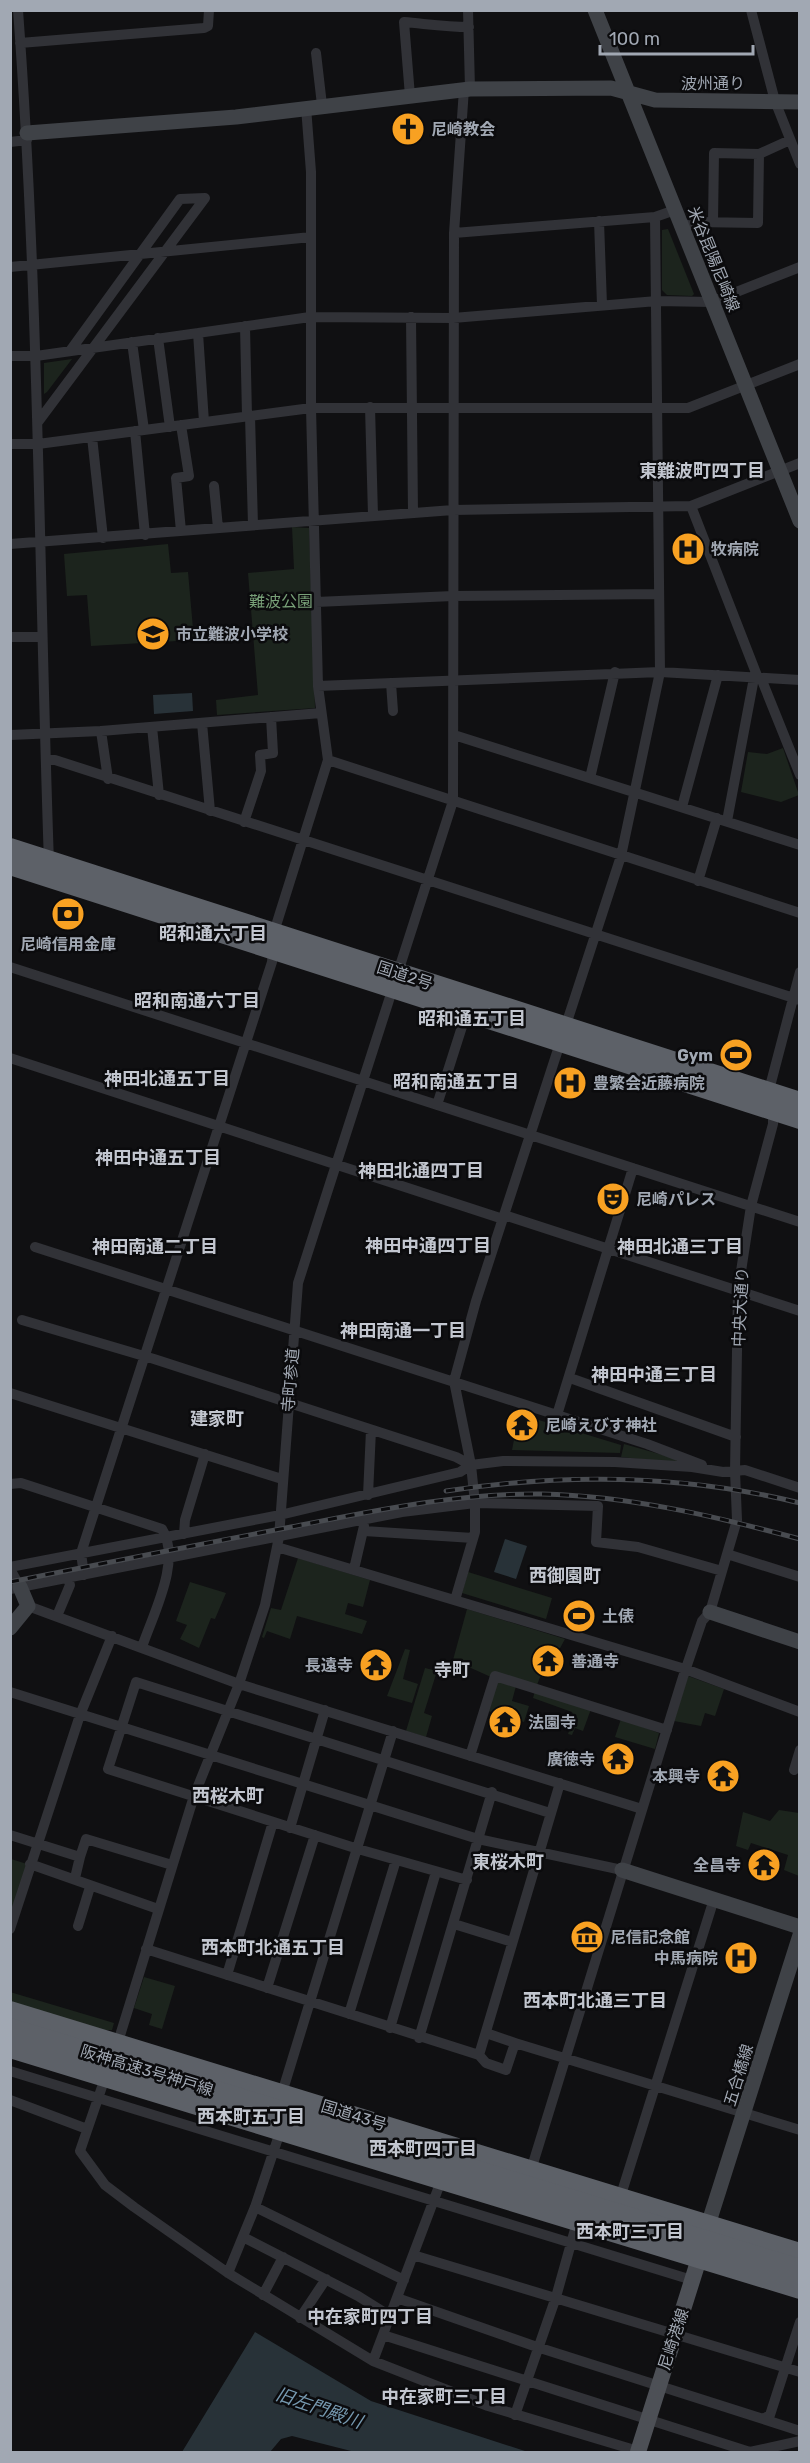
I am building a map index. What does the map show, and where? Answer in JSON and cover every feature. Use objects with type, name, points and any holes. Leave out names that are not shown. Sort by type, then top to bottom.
[{"type":"highway","name":"国道2号","points":[[10,848],[49,869],[771,1102],[800,1119]]},
{"type":"highway","name":"国道2号","points":[[10,865],[49,869]]},
{"type":"highway","name":"国道2号","points":[[394,980],[467,1011],[562,1035]]},
{"type":"highway","name":"国道2号","points":[[771,1102],[800,1102]]},
{"type":"highway","name":"国道43号","points":[[10,2011],[118,2042],[800,2253]]},
{"type":"highway","name":"阪神高速3号神戸線","points":[[10,2028],[800,2270]]},
{"type":"highway","name":"阪神高速3号神戸線","points":[[10,2049],[800,2289]]},
{"type":"highway","points":[[10,2049],[102,2087],[277,2141],[441,2181],[578,2222],[800,2283]]},
{"type":"main road","name":"尼崎港線","points":[[638,2452],[708,2225]]},
{"type":"street","points":[[20,43],[204,28],[208,26],[209,10]]},
{"type":"street","name":"寺町参道","points":[[118,2042],[194,1796],[239,1684],[265,1605],[278,1542],[297,1283],[453,801],[454,233],[467,89],[468,10]]},
{"type":"street","name":"米谷昆陽尼崎線","points":[[595,10],[800,521]]},
{"type":"street","points":[[751,10],[775,101],[800,164]]},
{"type":"street","points":[[15,14],[20,43],[16,56],[27,137],[36,356],[41,637],[49,869]]},
{"type":"street","points":[[410,96],[404,22],[427,24],[435,28],[469,27]]},
{"type":"street","points":[[315,57],[322,105]]},
{"type":"street","name":"波州通り","points":[[27,137],[236,117],[467,89],[611,88],[655,100],[709,103],[800,102]]},
{"type":"street","points":[[84,1575],[81,1553],[245,1043],[328,760],[318,686],[311,408],[311,172],[306,107]]},
{"type":"street","points":[[10,142],[27,137]]},
{"type":"street","points":[[713,222],[714,153],[759,154],[790,140]]},
{"type":"street","points":[[682,227],[696,222],[758,223],[759,154]]},
{"type":"street","points":[[38,422],[205,198],[180,199],[70,351]]},
{"type":"street","points":[[454,233],[655,217],[675,210]]},
{"type":"street","points":[[454,1600],[473,1538],[475,1503],[471,1465],[454,1381],[476,1301],[621,856],[660,672],[655,217]]},
{"type":"street","points":[[599,221],[602,305]]},
{"type":"street","points":[[10,267],[32,267],[311,237]]},
{"type":"street","points":[[10,356],[36,356],[310,317],[453,318],[657,301],[711,302],[800,267]]},
{"type":"street","points":[[411,317],[413,513]]},
{"type":"street","points":[[245,326],[253,525]]},
{"type":"street","points":[[198,333],[204,422]]},
{"type":"street","points":[[158,338],[189,476],[176,478],[181,531]]},
{"type":"street","points":[[132,342],[146,535]]},
{"type":"street","points":[[10,444],[38,444],[311,408],[693,407],[800,364]]},
{"type":"street","points":[[369,408],[373,515]]},
{"type":"street","points":[[92,437],[103,538]]},
{"type":"street","points":[[10,544],[40,544],[315,519],[453,510],[692,506],[800,463]]},
{"type":"street","points":[[214,486],[218,528]]},
{"type":"street","points":[[692,506],[758,678],[800,775]]},
{"type":"street","points":[[316,602],[453,596],[659,594]]},
{"type":"street","points":[[10,637],[41,637]]},
{"type":"street","points":[[318,686],[615,672],[660,672],[800,680]]},
{"type":"street","points":[[590,778],[615,672]]},
{"type":"street","points":[[682,807],[718,675]]},
{"type":"street","points":[[698,880],[722,820],[758,678]]},
{"type":"street","points":[[392,683],[393,711]]},
{"type":"street","points":[[10,735],[44,735],[321,713]]},
{"type":"street","points":[[244,822],[261,771],[260,754],[273,753],[271,717]]},
{"type":"street","points":[[202,723],[210,811]]},
{"type":"street","points":[[152,727],[159,795]]},
{"type":"street","points":[[100,731],[108,779]]},
{"type":"street","points":[[454,735],[800,845]]},
{"type":"street","points":[[46,760],[796,999]]},
{"type":"street","points":[[328,760],[800,913]]},
{"type":"street","points":[[10,967],[800,1222]]},
{"type":"street","name":"中央大通り","points":[[531,2170],[685,1670],[702,1622],[710,1612],[737,1520],[735,1472],[738,1291],[751,1206],[771,1102],[796,999],[800,972]]},
{"type":"street","points":[[437,1105],[467,1011]]},
{"type":"street","points":[[10,1058],[334,1164],[800,1311]]},
{"type":"street","points":[[557,1415],[633,1168]]},
{"type":"street","points":[[35,1247],[454,1381],[693,1460],[710,1469]]},
{"type":"street","points":[[22,1320],[146,1356],[465,1460],[471,1465]]},
{"type":"street","points":[[570,1378],[736,1437]]},
{"type":"street","points":[[10,1393],[282,1479]]},
{"type":"street","points":[[368,1495],[371,1430]]},
{"type":"street","points":[[184,1534],[185,1520],[205,1454]]},
{"type":"street","points":[[642,1809],[239,1684],[28,1606],[15,1588],[10,1568],[280,1515],[460,1472],[471,1465],[533,1460],[735,1472],[745,1470],[800,1488]]},
{"type":"street","points":[[10,1484],[21,1483],[162,1528],[167,1537],[170,1567],[142,1647]]},
{"type":"street","points":[[15,1588],[170,1558],[278,1542],[364,1519],[475,1503],[598,1506],[596,1542],[638,1547],[722,1571]]},
{"type":"street","points":[[354,1569],[364,1531],[364,1519]]},
{"type":"street","points":[[364,1531],[473,1538]]},
{"type":"street","points":[[278,1542],[354,1569],[685,1670],[800,1712]]},
{"type":"street","points":[[727,1554],[800,1577]]},
{"type":"street","points":[[57,1616],[70,1585],[68,1578]]},
{"type":"street","points":[[10,1628],[28,1606]]},
{"type":"street","points":[[710,1612],[800,1642]]},
{"type":"street","points":[[10,1929],[80,1715],[112,1636]]},
{"type":"street","points":[[470,1756],[495,1676],[667,1730]]},
{"type":"street","points":[[467,1880],[290,1828],[108,1769],[136,1682],[492,1792],[550,1813]]},
{"type":"street","points":[[10,1692],[370,1807],[478,1839],[622,1870],[628,1874],[800,1927]]},
{"type":"street","points":[[290,1828],[325,1710]]},
{"type":"street","points":[[282,2093],[393,1731]]},
{"type":"street","points":[[794,1770],[800,1750]]},
{"type":"street","points":[[479,2055],[560,1783]]},
{"type":"street","points":[[419,2038],[492,1792]]},
{"type":"street","points":[[227,1975],[273,1822]]},
{"type":"street","points":[[10,1835],[80,1857]]},
{"type":"street","points":[[267,1988],[315,1835]]},
{"type":"street","points":[[158,1908],[74,1881],[80,1857],[86,1839],[172,1865]]},
{"type":"street","points":[[350,2014],[396,1860]]},
{"type":"street","points":[[30,1864],[75,1878]]},
{"type":"street","points":[[390,2028],[436,1872]]},
{"type":"street","points":[[78,1926],[90,1887]]},
{"type":"street","points":[[620,2198],[714,1899]]},
{"type":"street","points":[[454,1924],[512,1942]]},
{"type":"street","name":"五合橋線","points":[[708,2225],[800,1935]]},
{"type":"street","points":[[146,1949],[419,2038],[479,2055],[486,2063],[506,2070],[515,2043]]},
{"type":"street","points":[[486,2032],[564,2059],[799,2127]]},
{"type":"street","points":[[10,2072],[102,2087],[80,2151],[105,2185],[228,2273],[300,2318],[373,2361],[515,2415],[638,2452]]},
{"type":"street","points":[[10,2100],[87,2129]]},
{"type":"street","points":[[228,2273],[255,2207],[277,2141],[433,2201],[692,2280]]},
{"type":"street","points":[[373,2361],[441,2181]]},
{"type":"street","points":[[255,2207],[404,2280]]},
{"type":"street","points":[[515,2415],[556,2296],[578,2222]]},
{"type":"street","points":[[243,2237],[326,2279],[390,2316]]},
{"type":"street","points":[[413,2255],[556,2296],[674,2336],[800,2372]]},
{"type":"street","points":[[263,2295],[283,2257]]},
{"type":"street","points":[[300,2318],[326,2279]]},
{"type":"street","points":[[397,2298],[537,2347],[768,2418],[800,2431]]},
{"type":"street","points":[[768,2418],[787,2368],[800,2322]]},
{"type":"street","points":[[383,2335],[750,2452],[800,2441]]},
{"type":"green space","points":[[668,229],[694,294],[692,296],[667,295],[662,290],[662,230]]},
{"type":"green space","points":[[72,359],[47,392],[44,394],[44,363]]},
{"type":"green space","name":"難波公園","points":[[292,527],[309,528],[315,708],[217,715],[216,700],[258,695],[248,573],[294,569]]},
{"type":"green space","points":[[168,544],[171,573],[188,572],[194,640],[91,646],[87,595],[67,596],[64,554]]},
{"type":"green space","points":[[783,748],[799,795],[781,802],[741,792],[748,752],[767,754]]},
{"type":"green space","points":[[519,1414],[621,1445],[620,1453],[512,1450]]},
{"type":"green space","points":[[624,1444],[677,1459],[676,1463],[621,1457]]},
{"type":"green space","points":[[298,1558],[370,1580],[363,1607],[348,1603],[345,1614],[367,1621],[362,1634],[297,1616],[290,1639],[267,1631],[264,1638],[262,1637],[271,1608],[281,1610]]},
{"type":"green space","points":[[468,1572],[552,1598],[546,1619],[462,1593]]},
{"type":"green space","points":[[190,1582],[226,1593],[215,1619],[211,1618],[199,1648],[180,1639],[187,1625],[176,1621]]},
{"type":"green space","points":[[467,1609],[565,1639],[547,1678],[540,1677],[537,1685],[491,1677],[453,1660]]},
{"type":"green space","points":[[405,1649],[410,1650],[403,1679],[418,1684],[412,1703],[387,1696]]},
{"type":"green space","points":[[425,1668],[437,1671],[424,1713],[432,1716],[426,1737],[406,1731]]},
{"type":"green space","points":[[688,1676],[724,1689],[715,1716],[705,1713],[701,1726],[674,1721]]},
{"type":"green space","points":[[497,1680],[516,1686],[512,1701],[529,1706],[524,1722],[488,1711]]},
{"type":"green space","points":[[535,1691],[591,1709],[583,1731],[575,1728],[572,1735],[568,1734],[574,1717],[572,1712],[533,1698]]},
{"type":"green space","points":[[621,1719],[659,1733],[655,1749],[615,1737]]},
{"type":"green space","points":[[779,1810],[799,1813],[799,1876],[784,1870],[788,1855],[751,1843],[748,1850],[736,1846],[743,1812],[770,1821]]},
{"type":"green space","points":[[11,1859],[27,1864],[11,1916]]},
{"type":"green space","points":[[144,1977],[175,1986],[162,2029],[149,2025],[152,2014],[134,2008]]},
{"type":"green space","points":[[10,1992],[114,2023],[112,2030],[104,2030],[11,2002]]},
{"type":"water","points":[[192,693],[193,711],[154,714],[153,695]]},
{"type":"water","points":[[505,1539],[527,1546],[516,1579],[494,1572]]},
{"type":"water","name":"旧左門殿川","points":[[255,2332],[371,2401],[528,2452],[355,2452],[292,2436],[281,2439],[270,2452],[182,2452]]},
{"type":"railway","points":[[446,1491],[535,1481],[623,1479],[712,1486],[800,1503]]},
{"type":"railway","points":[[10,1582],[384,1509],[510,1494],[575,1496],[640,1503],[704,1515],[800,1539]]},
{"type":"place","name":"尼崎教会","points":[[408,129]]},
{"type":"place","name":"牧病院","points":[[688,549]]},
{"type":"place","name":"市立難波小学校","points":[[153,634]]},
{"type":"place","name":"尼崎信用金庫","points":[[68,914]]},
{"type":"place","name":"Gym","points":[[736,1055]]},
{"type":"place","name":"豊繁会近藤病院","points":[[570,1083]]},
{"type":"place","name":"尼崎パレス","points":[[613,1199]]},
{"type":"place","name":"尼崎えびす神社","points":[[522,1425]]},
{"type":"place","name":"土俵","points":[[579,1616]]},
{"type":"place","name":"善通寺","points":[[548,1661]]},
{"type":"place","name":"長遠寺","points":[[376,1665]]},
{"type":"place","name":"法園寺","points":[[505,1722]]},
{"type":"place","name":"廣徳寺","points":[[618,1759]]},
{"type":"place","name":"本興寺","points":[[723,1776]]},
{"type":"place","name":"全昌寺","points":[[764,1865]]},
{"type":"place","name":"尼信記念館","points":[[587,1937]]},
{"type":"place","name":"中馬病院","points":[[741,1958]]},
{"type":"district","name":"東難波町四丁目","points":[[702,471]]},
{"type":"district","name":"昭和通六丁目","points":[[213,934]]},
{"type":"district","name":"昭和南通六丁目","points":[[197,1001]]},
{"type":"district","name":"昭和通五丁目","points":[[472,1019]]},
{"type":"district","name":"神田北通五丁目","points":[[167,1079]]},
{"type":"district","name":"昭和南通五丁目","points":[[456,1082]]},
{"type":"district","name":"神田中通五丁目","points":[[158,1158]]},
{"type":"district","name":"神田北通四丁目","points":[[421,1171]]},
{"type":"district","name":"神田中通四丁目","points":[[428,1246]]},
{"type":"district","name":"神田南通二丁目","points":[[155,1247]]},
{"type":"district","name":"神田北通三丁目","points":[[680,1247]]},
{"type":"district","name":"神田南通一丁目","points":[[403,1331]]},
{"type":"district","name":"神田中通三丁目","points":[[654,1375]]},
{"type":"district","name":"建家町","points":[[217,1419]]},
{"type":"district","name":"西御園町","points":[[565,1576]]},
{"type":"district","name":"寺町","points":[[452,1670]]},
{"type":"district","name":"西桜木町","points":[[228,1796]]},
{"type":"district","name":"東桜木町","points":[[508,1862]]},
{"type":"district","name":"西本町北通五丁目","points":[[273,1948]]},
{"type":"district","name":"西本町北通三丁目","points":[[595,2001]]},
{"type":"district","name":"西本町五丁目","points":[[251,2117]]},
{"type":"district","name":"西本町四丁目","points":[[423,2149]]},
{"type":"district","name":"西本町三丁目","points":[[630,2232]]},
{"type":"district","name":"中在家町四丁目","points":[[370,2317]]},
{"type":"district","name":"中在家町三丁目","points":[[444,2397]]}]
